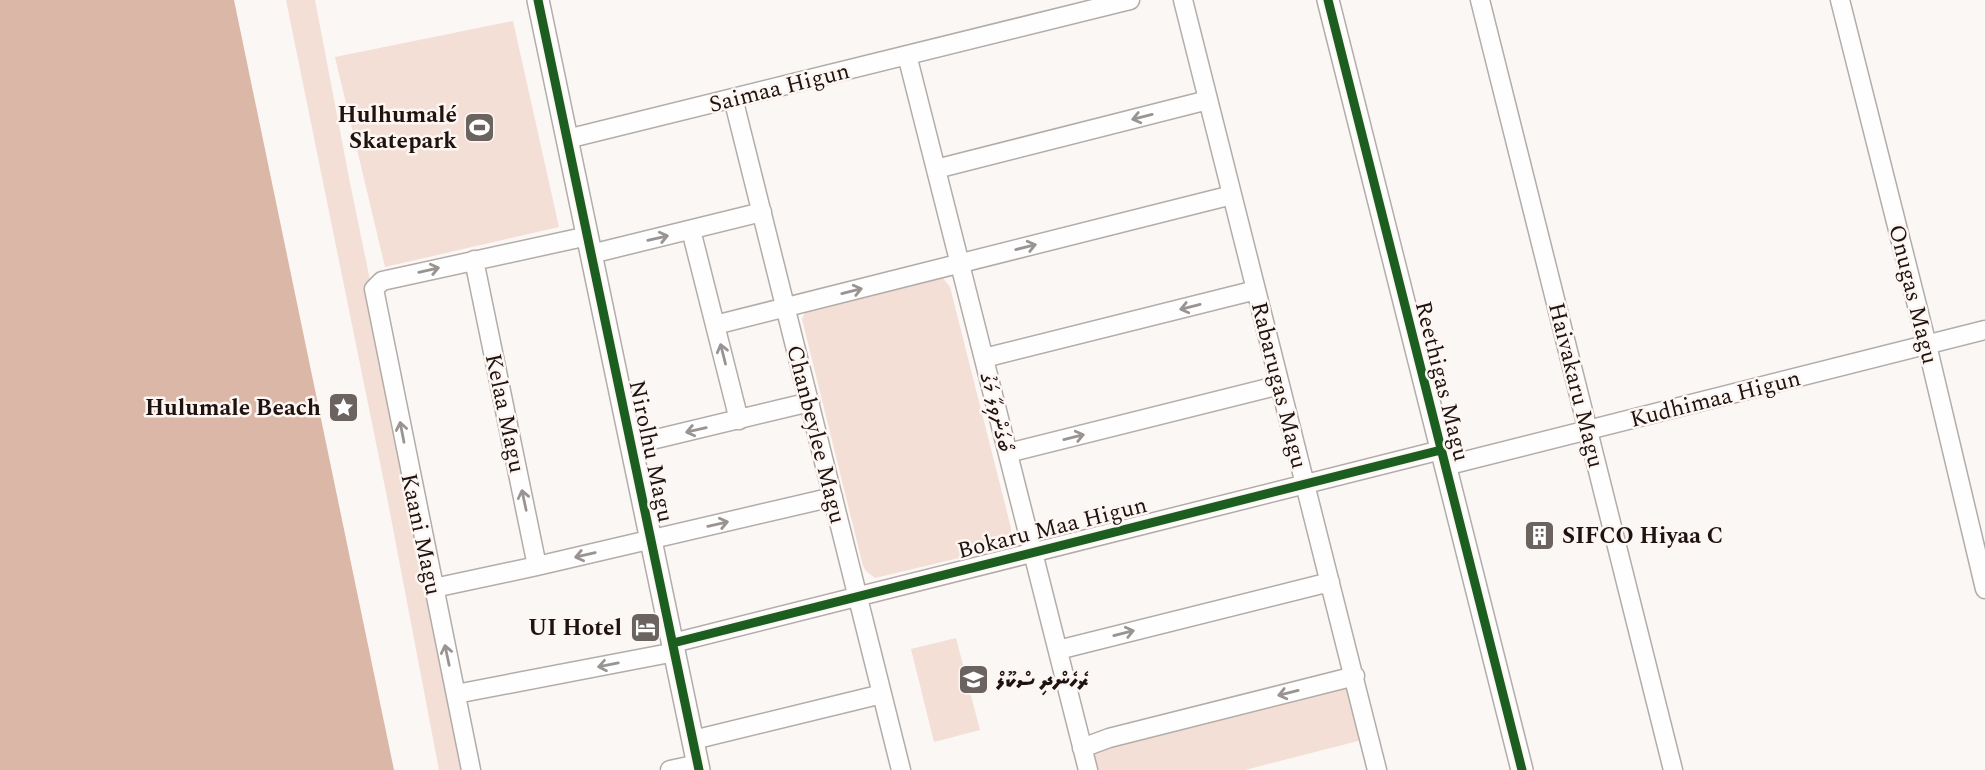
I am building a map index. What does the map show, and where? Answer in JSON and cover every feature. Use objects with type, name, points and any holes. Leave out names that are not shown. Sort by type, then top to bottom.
[{"type":"street","points":[[538,0],[567,139]]},
{"type":"street","name":"Saimaa Higun","points":[[567,139],[1130,0]]},
{"type":"street","name":"Rabarugas Magu","points":[[1183,0],[1377,770]]},
{"type":"street","name":"Reethigas Magu","points":[[1328,0],[1522,770]]},
{"type":"street","name":"Haivakaru Magu","points":[[1480,0],[1673,770]]},
{"type":"street","name":"Onugas Magu","points":[[1840,0],[1985,589]]},
{"type":"street","name":"ބޯގަންވިލާ މަގު","points":[[907,55],[1088,770]]},
{"type":"street","name":"Chanbeylee Magu","points":[[733,98],[901,770]]},
{"type":"street","points":[[936,169],[1208,100]]},
{"type":"street","name":"Nirolhu Magu","points":[[567,139],[699,767]]},
{"type":"street","points":[[715,325],[1232,195]]},
{"type":"street","points":[[474,260],[691,230],[762,212]]},
{"type":"street","points":[[691,230],[739,420]]},
{"type":"street","name":"Kaani Magu","points":[[471,770],[374,289],[382,281],[474,260]]},
{"type":"street","name":"Kelaa Magu","points":[[474,260],[537,566]]},
{"type":"street","points":[[984,358],[1256,290]]},
{"type":"street","name":"Kudhimaa Higun","points":[[1443,458],[1589,430],[1985,330]]},
{"type":"street","points":[[1008,453],[1280,385]]},
{"type":"street","points":[[631,444],[810,402]]},
{"type":"street","name":"Bokaru Maa Higun","points":[[456,694],[674,647],[858,596],[1306,484],[1443,458]]},
{"type":"street","points":[[433,588],[833,497]]},
{"type":"street","points":[[1058,650],[1330,582]]},
{"type":"street","points":[[1082,748],[1109,738],[1354,676]]},
{"type":"street","points":[[693,740],[882,694]]},
{"type":"street","points":[[670,770],[699,767]]},
{"type":"shaded area","points":[[0,0],[234,0],[394,770],[0,770]]},
{"type":"shaded area","points":[[286,0],[315,0],[471,770],[439,770],[387,497]]},
{"type":"shaded area","points":[[513,21],[559,227],[385,267],[335,57]]},
{"type":"shaded area","points":[[938,275],[950,287],[1011,528],[1011,537],[1001,548],[875,578],[863,566],[802,319],[807,308]]},
{"type":"shaded area","points":[[956,638],[980,730],[934,742],[911,649]]},
{"type":"shaded area","points":[[1355,676],[1370,738],[1245,770],[1088,770],[1082,748]]},
{"type":"cycle path","points":[[538,0],[699,770]]},
{"type":"cycle path","points":[[1328,0],[1522,770]]},
{"type":"cycle path","points":[[673,643],[1441,450]]},
{"type":"place","name":"Hulhumalé Skatepark","points":[[480,127]]},
{"type":"place","name":"Hulumale Beach","points":[[344,407]]},
{"type":"place","name":"SIFCO Hiyaa C","points":[[1539,535]]},
{"type":"place","name":"UI Hotel","points":[[645,627]]},
{"type":"place","name":"ރެހެންދި ސްކޫލް","points":[[973,680]]}]
